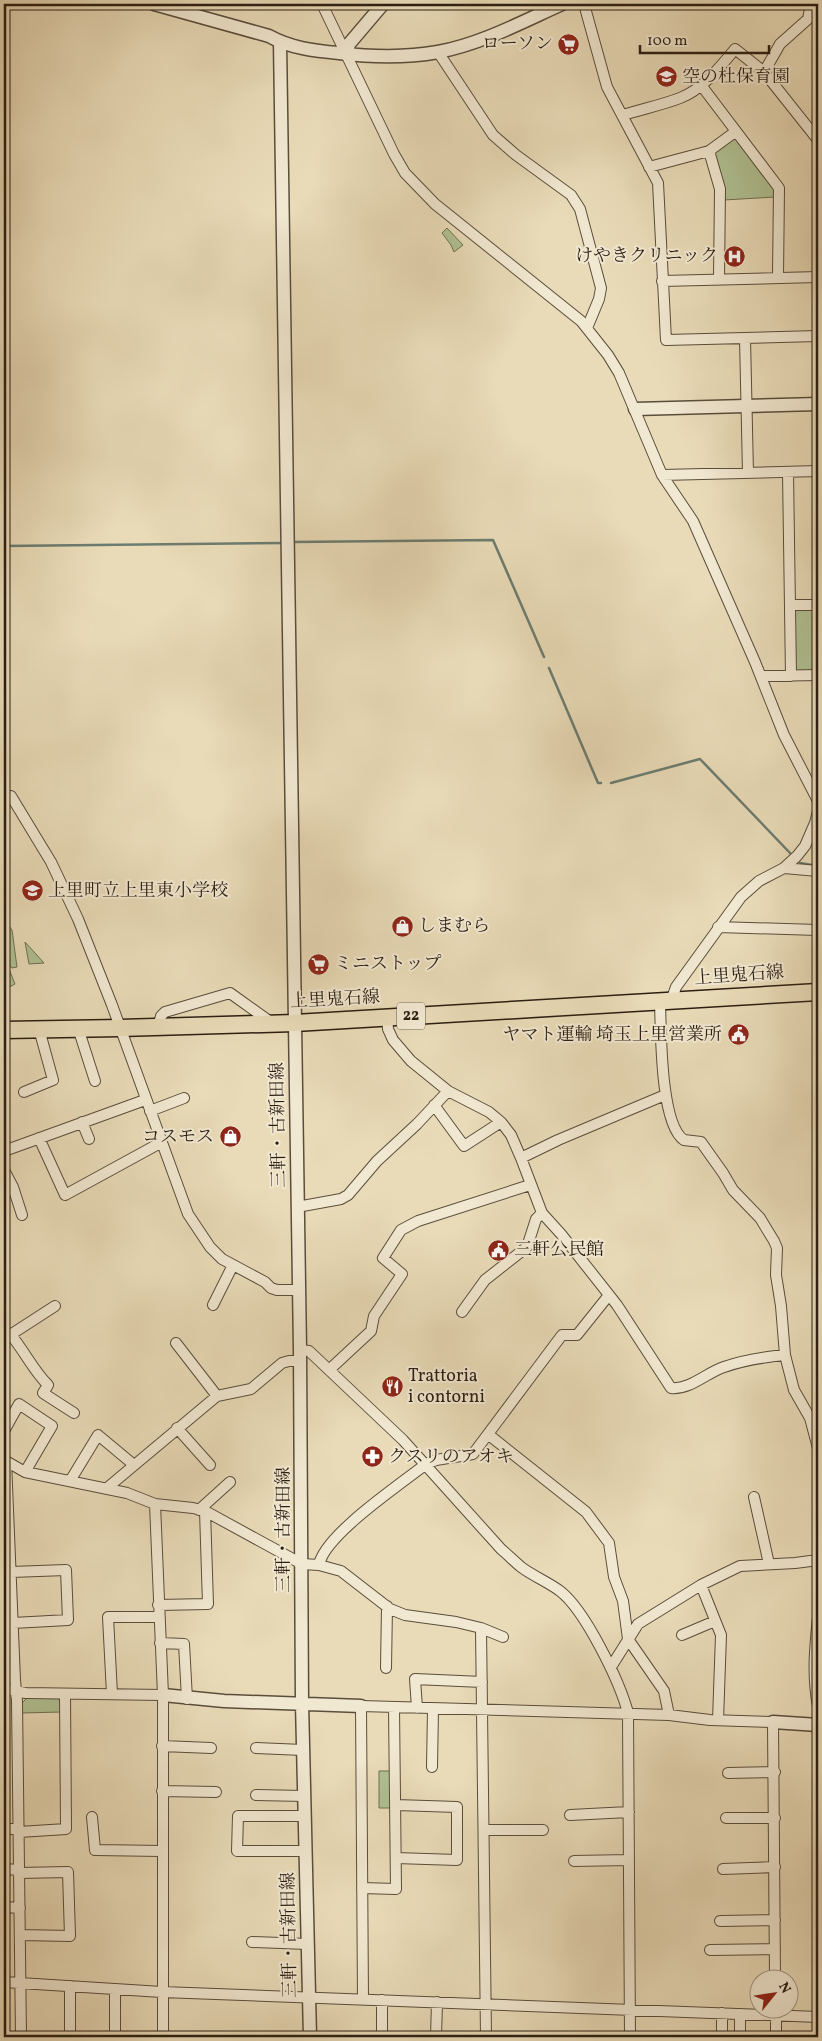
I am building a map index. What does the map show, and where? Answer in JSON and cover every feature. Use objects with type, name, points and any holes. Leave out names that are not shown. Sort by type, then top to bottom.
[{"type":"main road","name":"上里鬼石線","points":[[4,1030],[295,1023],[818,992]]},
{"type":"street","points":[[154,4],[269,36],[280,42],[303,48],[348,54],[392,56],[438,52],[491,36],[562,4]]},
{"type":"street","points":[[322,4],[405,173],[452,218],[575,315],[588,328],[608,355],[619,373],[662,475],[693,521],[761,676],[784,735],[818,801],[815,823],[805,846],[784,868],[750,887],[718,927],[665,1001],[665,1095],[675,1130],[679,1137],[684,1140],[701,1142],[723,1172],[733,1190],[760,1218],[774,1241],[785,1355],[794,1390],[810,1418],[818,1448]]},
{"type":"street","points":[[348,54],[349,44],[383,4]]},
{"type":"street","points":[[584,4],[607,87],[658,183],[666,340],[818,336]]},
{"type":"street","points":[[764,72],[780,44],[808,19],[811,4]]},
{"type":"street","name":"三軒・古新田線","points":[[280,42],[300,1356],[302,1703],[310,2037]]},
{"type":"street","points":[[623,115],[681,98],[701,85],[718,70],[735,49],[764,72],[818,140]]},
{"type":"street","points":[[438,52],[493,135],[516,155],[571,195],[580,209],[601,288],[588,328]]},
{"type":"street","points":[[701,85],[735,132],[780,188],[778,277]]},
{"type":"street","points":[[649,167],[708,151],[735,132]]},
{"type":"street","points":[[708,151],[720,189],[719,279]]},
{"type":"street","points":[[662,281],[818,277]]},
{"type":"street","points":[[745,338],[748,473]]},
{"type":"street","points":[[635,409],[818,404]]},
{"type":"street","points":[[662,475],[818,471]]},
{"type":"street","points":[[788,472],[790,676]]},
{"type":"street","points":[[790,605],[818,605]]},
{"type":"street","points":[[761,676],[818,675]]},
{"type":"street","points":[[4,800],[11,796],[62,884],[90,948],[188,1214],[214,1253],[265,1282],[271,1288],[277,1290],[299,1290]]},
{"type":"street","points":[[784,868],[818,871]]},
{"type":"street","points":[[718,927],[818,930]]},
{"type":"street","points":[[158,1027],[161,1016],[165,1012],[230,993],[272,1024]]},
{"type":"street","points":[[387,1017],[388,1029],[401,1050],[448,1091],[489,1112],[501,1122],[511,1135],[542,1213],[609,1295],[671,1388],[681,1389],[722,1367],[750,1359],[785,1355]]},
{"type":"street","points":[[78,1028],[95,1081]]},
{"type":"street","points":[[24,1092],[53,1080],[39,1029]]},
{"type":"street","points":[[297,1207],[341,1200],[348,1195],[376,1161],[417,1124],[448,1091]]},
{"type":"street","points":[[521,1158],[558,1140],[665,1095]]},
{"type":"street","points":[[150,1111],[184,1098]]},
{"type":"street","points":[[4,1151],[145,1100]]},
{"type":"street","points":[[434,1105],[464,1146],[501,1122]]},
{"type":"street","points":[[82,1122],[89,1139]]},
{"type":"street","points":[[39,1138],[65,1195],[162,1142]]},
{"type":"street","points":[[4,1170],[14,1187],[22,1215]]},
{"type":"street","points":[[329,1370],[371,1331],[374,1316],[402,1274],[382,1258],[401,1230],[418,1221],[530,1185]]},
{"type":"street","points":[[462,1312],[485,1280],[526,1248],[536,1219],[542,1213]]},
{"type":"street","points":[[213,1305],[233,1265]]},
{"type":"street","points":[[320,1565],[324,1554],[349,1524],[426,1464],[436,1460],[473,1454],[562,1335],[577,1335],[609,1295]]},
{"type":"street","points":[[56,1306],[8,1337],[23,1349],[35,1372],[48,1385],[43,1393],[74,1413]]},
{"type":"street","points":[[176,1343],[217,1396]]},
{"type":"street","points":[[107,1488],[217,1396],[251,1389],[282,1363],[309,1351],[386,1422],[501,1549],[522,1568],[560,1591],[571,1601],[610,1667],[624,1695],[628,1713],[630,2037]]},
{"type":"street","points":[[4,1431],[19,1404],[52,1426],[25,1472]]},
{"type":"street","points":[[177,1428],[210,1465]]},
{"type":"street","points":[[70,1481],[98,1434],[134,1465]]},
{"type":"street","points":[[489,1434],[586,1512],[609,1543],[614,1577],[624,1600],[628,1639],[664,1690],[669,1715]]},
{"type":"street","points":[[5,1460],[25,1472],[107,1488],[127,1493],[155,1504],[202,1511],[302,1564],[320,1565],[341,1572],[386,1606],[405,1615],[456,1622],[481,1628],[503,1637]]},
{"type":"street","points":[[5,1460],[6,1543],[12,1572],[13,1623],[8,1647],[16,1691],[21,2037]]},
{"type":"street","points":[[158,1605],[208,1604],[202,1511],[230,1482]]},
{"type":"street","points":[[754,1497],[769,1564]]},
{"type":"street","points":[[155,1504],[158,1618],[163,1695],[163,2037]]},
{"type":"street","points":[[610,1667],[638,1624],[701,1585],[740,1566],[818,1560]]},
{"type":"street","points":[[12,1572],[66,1570],[68,1612],[68,1620],[13,1623]]},
{"type":"street","points":[[701,1585],[721,1636],[718,1720]]},
{"type":"street","points":[[386,1606],[386,1668]]},
{"type":"street","points":[[112,1694],[108,1617],[158,1618]]},
{"type":"street","points":[[818,1617],[814,1655],[814,1680],[818,1706]]},
{"type":"street","points":[[682,1635],[716,1621]]},
{"type":"street","points":[[481,1628],[484,1709],[486,2037]]},
{"type":"street","points":[[721,1636],[730,1630]]},
{"type":"street","points":[[160,1643],[184,1644],[187,1699]]},
{"type":"street","points":[[417,1708],[415,1679],[482,1682]]},
{"type":"street","points":[[4,1689],[26,1693],[163,1695],[187,1699],[394,1708],[628,1713],[818,1725]]},
{"type":"street","points":[[4,1828],[19,1831],[66,1829],[65,1694]]},
{"type":"street","points":[[361,1706],[363,1999]]},
{"type":"street","points":[[362,1888],[396,1889],[394,1708]]},
{"type":"street","points":[[432,1767],[433,1709]]},
{"type":"street","points":[[773,1722],[775,1772],[775,1968]]},
{"type":"street","points":[[162,1746],[211,1748]]},
{"type":"street","points":[[256,1748],[304,1750]]},
{"type":"street","points":[[728,1773],[775,1772]]},
{"type":"street","points":[[162,1791],[216,1792]]},
{"type":"street","points":[[256,1795],[304,1796]]},
{"type":"street","points":[[396,1805],[456,1807],[457,1860],[396,1858]]},
{"type":"street","points":[[570,1815],[629,1812]]},
{"type":"street","points":[[305,1816],[238,1816],[237,1851],[306,1850]]},
{"type":"street","points":[[92,1817],[95,1850],[162,1851]]},
{"type":"street","points":[[726,1818],[775,1818]]},
{"type":"street","points":[[484,1830],[543,1830]]},
{"type":"street","points":[[574,1861],[629,1860]]},
{"type":"street","points":[[724,1869],[775,1867]]},
{"type":"street","points":[[4,1869],[68,1872],[70,1936],[20,1935]]},
{"type":"street","points":[[4,1907],[20,1908]]},
{"type":"street","points":[[720,1921],[775,1920]]},
{"type":"street","points":[[252,1942],[308,1944]]},
{"type":"street","points":[[710,1950],[775,1949]]},
{"type":"street","points":[[4,1982],[162,1992],[750,2013]]},
{"type":"street","points":[[70,1986],[70,2037]]},
{"type":"street","points":[[114,1989],[115,2037]]},
{"type":"street","points":[[382,2000],[382,2037]]},
{"type":"street","points":[[436,2002],[436,2037]]},
{"type":"street","points":[[722,2013],[722,2037]]},
{"type":"street","points":[[740,2014],[740,2037]]},
{"type":"street","points":[[800,2015],[818,2017]]},
{"type":"street","points":[[776,2018],[776,2037]]},
{"type":"green space","points":[[732,137],[737,138],[775,189],[775,197],[724,200],[713,150]]},
{"type":"green space","points":[[447,228],[463,245],[454,252],[442,233]]},
{"type":"green space","points":[[797,608],[818,608],[818,672],[797,672],[795,669],[794,611]]},
{"type":"green space","points":[[6,922],[12,930],[17,967],[12,968],[4,959],[4,924]]},
{"type":"green space","points":[[25,942],[44,963],[29,964]]},
{"type":"green space","points":[[4,963],[9,969],[15,984],[4,990]]},
{"type":"green space","points":[[27,1698],[58,1698],[61,1703],[61,1712],[22,1713],[22,1703]]},
{"type":"green space","points":[[379,1771],[391,1771],[392,1808],[379,1808]]},
{"type":"water","points":[[4,1651],[10,1655],[11,1677],[4,1680]]},
{"type":"waterway","points":[[293,542],[493,540],[544,657]]},
{"type":"waterway","points":[[4,546],[285,543]]},
{"type":"waterway","points":[[549,668],[598,783],[601,783]]},
{"type":"waterway","points":[[611,783],[700,759],[791,854]]},
{"type":"waterway","points":[[800,863],[818,866]]},
{"type":"place","name":"ローソン","points":[[569,44]]},
{"type":"place","name":"空の杜保育園","points":[[666,77]]},
{"type":"place","name":"けやきクリニック","points":[[734,256]]},
{"type":"place","name":"上里町立上里東小学校","points":[[32,891]]},
{"type":"place","name":"しまむら","points":[[402,926]]},
{"type":"place","name":"ミニストップ","points":[[318,964]]},
{"type":"place","name":"ヤマト運輸 埼玉上里営業所","points":[[738,1035]]},
{"type":"place","name":"コスモス","points":[[230,1137]]},
{"type":"place","name":"三軒公民館","points":[[498,1250]]},
{"type":"place","name":"Trattoria i contorni","points":[[392,1386]]},
{"type":"place","name":"クスリのアオキ","points":[[372,1457]]}]
